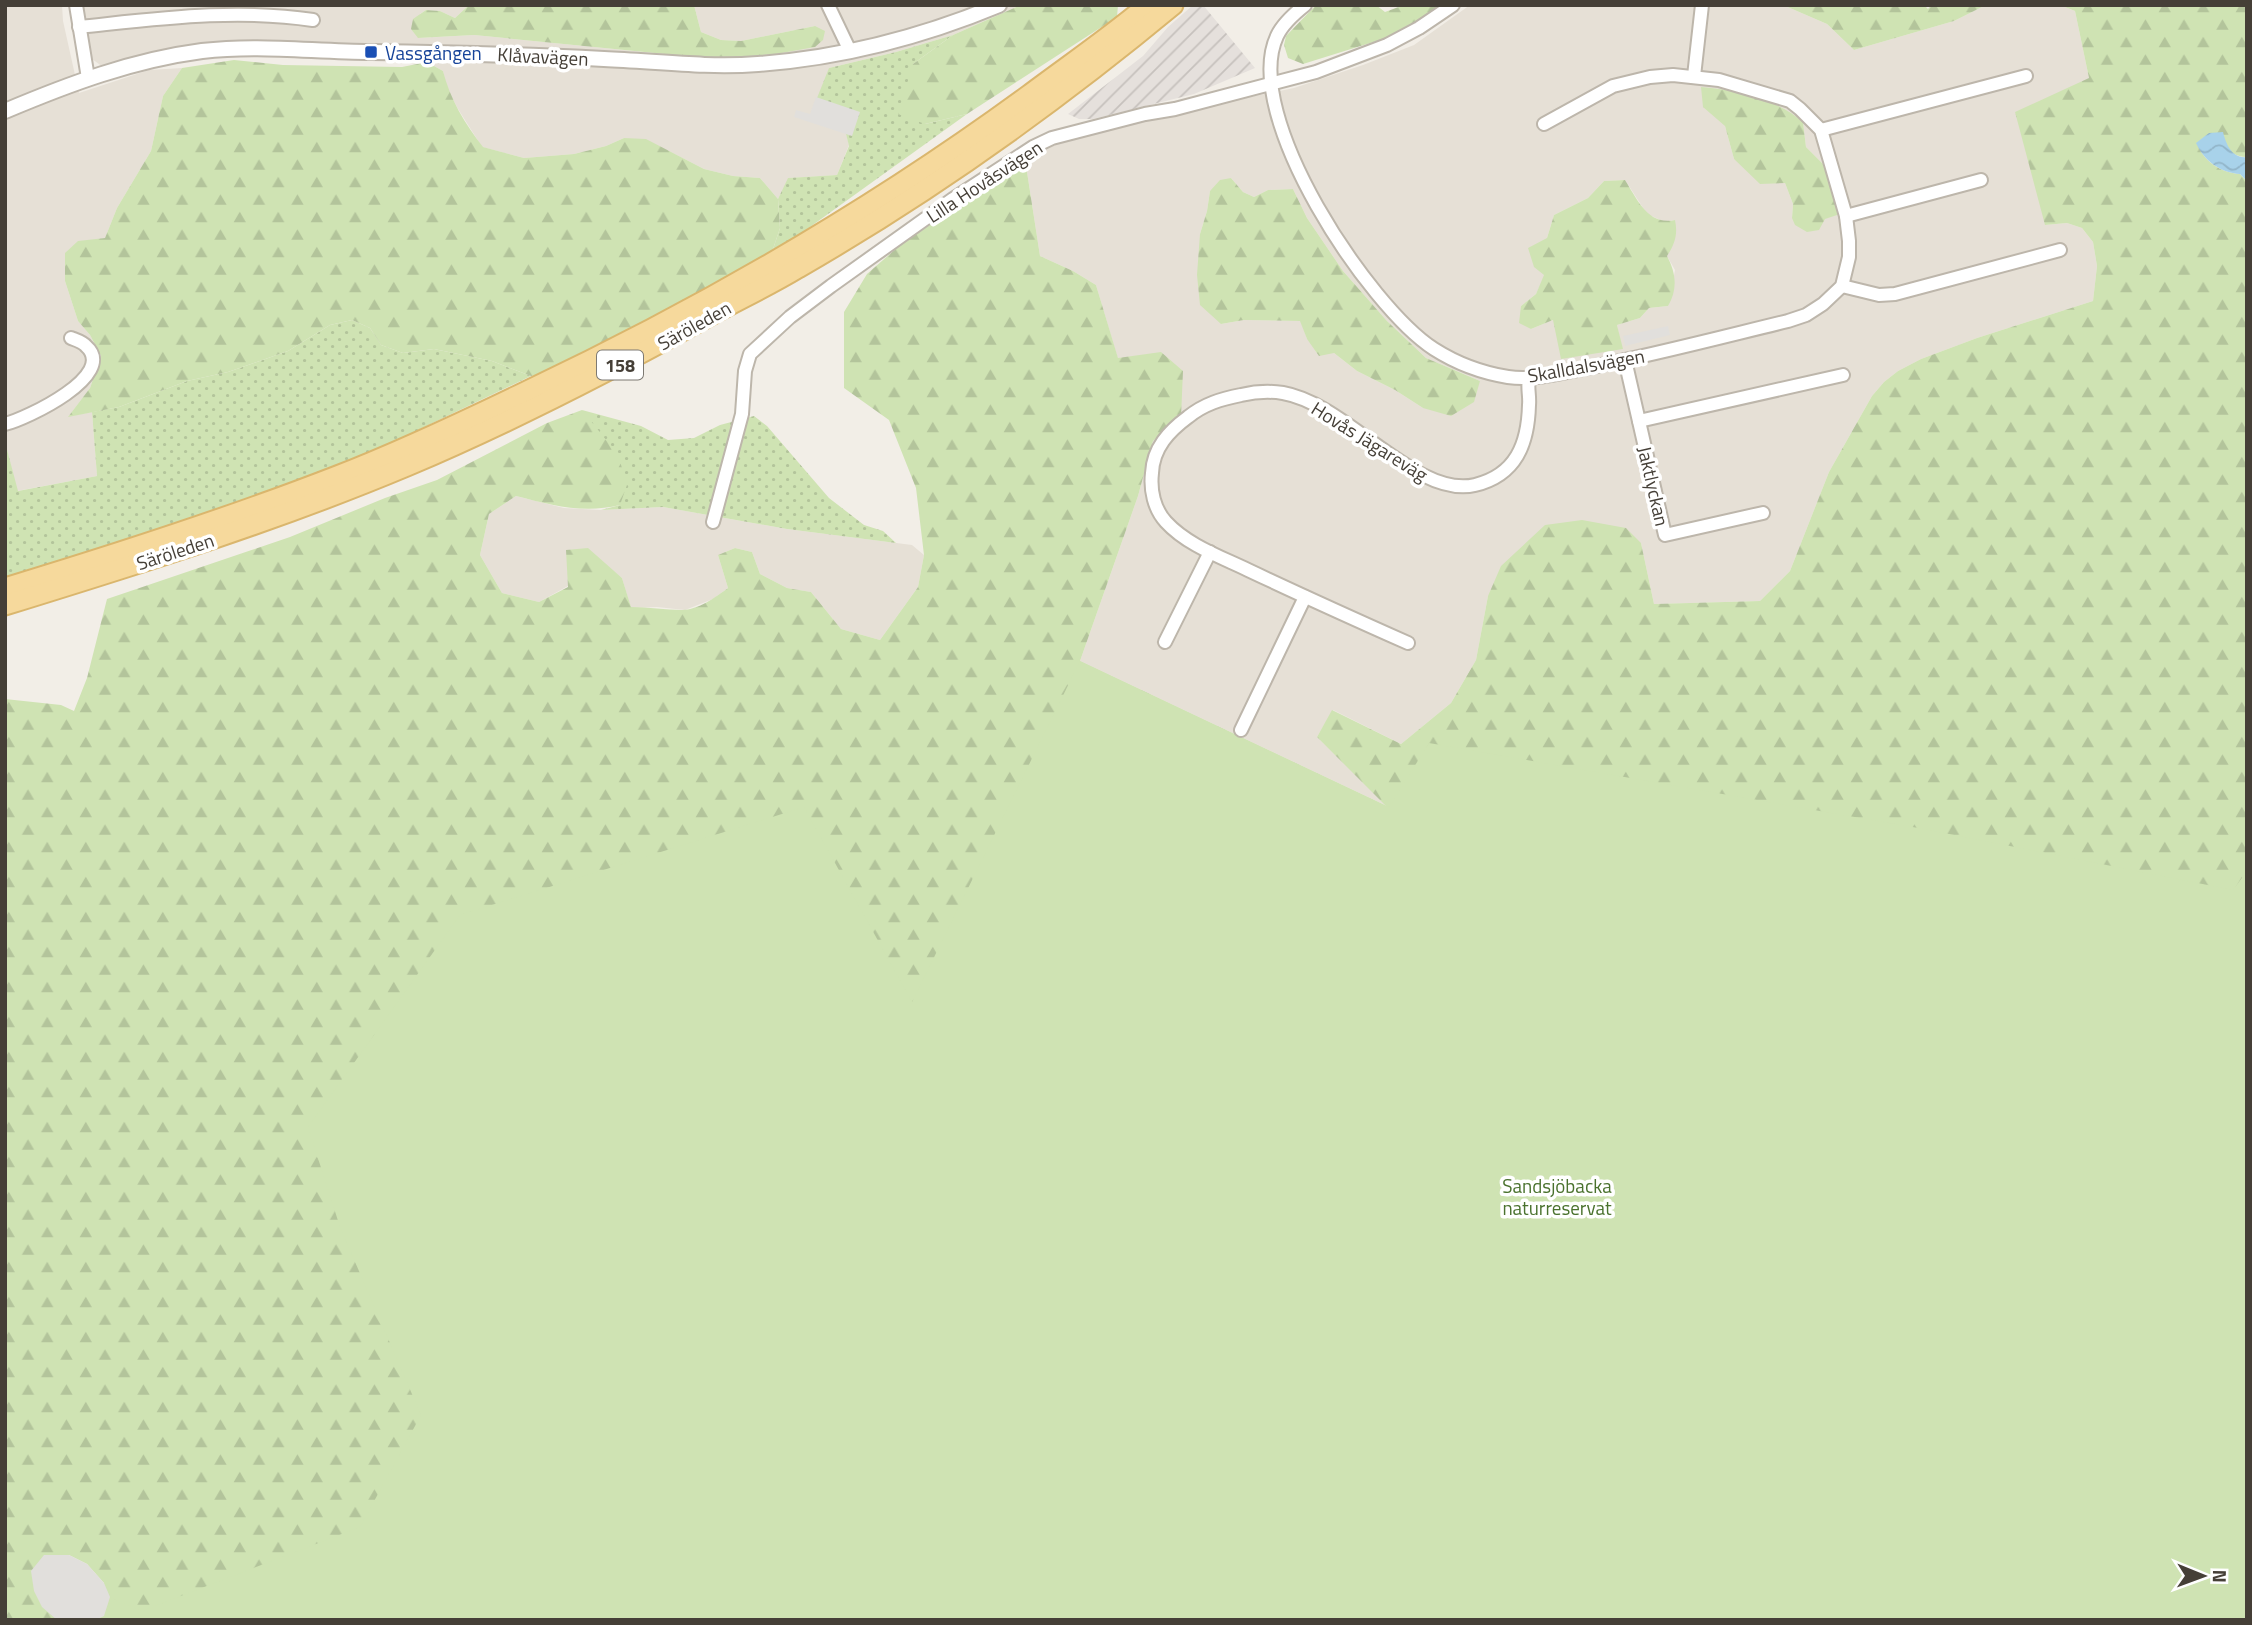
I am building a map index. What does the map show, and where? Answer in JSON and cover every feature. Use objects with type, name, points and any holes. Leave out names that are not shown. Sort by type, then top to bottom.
[{"type":"main road","name":"Säröleden","points":[[5,588],[189,529],[338,476],[462,422],[604,355],[747,277],[911,178],[1148,5]]},
{"type":"main road","name":"Säröleden","points":[[5,605],[142,563],[279,516],[473,438],[607,373],[797,269],[904,203],[1058,97],[1174,5]]},
{"type":"street","points":[[76,5],[88,78]]},
{"type":"street","points":[[828,5],[850,51]]},
{"type":"street","name":"Klåvavägen","points":[[5,111],[88,78],[159,58],[200,51],[257,47],[537,55],[727,66],[808,59],[850,51],[954,23],[999,5]]},
{"type":"street","name":"Skalldalsvägen","points":[[1305,5],[1277,36],[1271,62],[1271,83],[1277,113],[1297,165],[1319,211],[1352,262],[1396,315],[1434,349],[1467,366],[1508,377],[1529,379],[1625,360],[1788,321],[1806,315],[1824,304],[1842,286]]},
{"type":"street","name":"Lilla Hovåsvägen","points":[[713,522],[742,414],[745,371],[750,354],[790,317],[942,207],[1033,147],[1052,138],[1316,72],[1375,50],[1419,28],[1453,5]]},
{"type":"street","points":[[1694,76],[1702,5]]},
{"type":"street","points":[[79,27],[224,13],[275,14],[313,20]]},
{"type":"street","points":[[1544,124],[1613,86],[1650,77],[1694,76],[1719,80],[1790,101],[1821,130],[1846,216],[1849,257],[1842,286],[1879,295],[1895,295],[2060,250]]},
{"type":"street","points":[[1821,130],[2026,76]]},
{"type":"street","points":[[1846,216],[1981,180]]},
{"type":"street","points":[[5,424],[19,421],[85,379],[92,368],[92,355],[88,347],[71,338]]},
{"type":"street","name":"Jaktlyckan","points":[[1625,360],[1665,535],[1763,513]]},
{"type":"street","name":"Jaktlyckan","points":[[1639,421],[1843,375]]},
{"type":"street","name":"Hovås Jägareväg","points":[[1408,643],[1210,552],[1177,531],[1164,520],[1156,507],[1152,492],[1152,473],[1160,444],[1181,422],[1201,407],[1247,394],[1282,393],[1299,397],[1359,431],[1418,474],[1436,482],[1471,486],[1493,480],[1513,465],[1517,458],[1527,429],[1529,379]]},
{"type":"street","points":[[1165,642],[1210,552]]},
{"type":"street","points":[[1241,730],[1305,597]]},
{"type":"shaded area","points":[[5,5],[62,5],[79,93],[149,70],[182,68],[163,96],[151,151],[117,208],[105,238],[94,240],[65,281],[78,321],[90,335],[101,356],[90,388],[69,416],[92,412],[97,476],[17,491],[5,442]]},
{"type":"shaded area","points":[[83,5],[469,5],[455,18],[440,11],[426,10],[420,14],[419,38],[474,35],[723,58],[775,54],[815,26],[741,41],[721,40],[701,32],[694,5],[1021,5],[953,35],[829,68],[849,145],[837,175],[789,178],[778,199],[760,178],[733,176],[704,169],[669,151],[624,138],[606,146],[574,154],[524,158],[482,147],[447,88],[443,71],[427,62],[427,47],[255,42],[103,67],[88,56]]},
{"type":"shaded area","points":[[1193,5],[1203,5],[1255,68],[1194,94],[1093,119],[1079,119],[1068,114],[1143,56],[1168,27]]},
{"type":"shaded area","points":[[1470,5],[1783,5],[1827,24],[1854,50],[1954,21],[1986,5],[2060,5],[2075,11],[2089,78],[2045,225],[2067,223],[2082,228],[2093,242],[2097,266],[2093,301],[1921,359],[1884,382],[1872,396],[1829,472],[1790,571],[1760,601],[1654,604],[1641,543],[1488,596],[1476,660],[1451,703],[1401,744],[1333,710],[1317,737],[1389,807],[1080,661],[1138,496],[1153,441],[1169,426],[1136,356],[1118,359],[1096,285],[1040,256],[1025,159],[1068,139],[1137,120],[1294,88],[1414,45]],"holes":[[[1719,89],[1770,101],[1803,122],[1806,147],[1823,164],[1792,218],[1793,204],[1785,183],[1734,159]],[[1231,178],[1243,192],[1254,197],[1268,190],[1293,189],[1307,218],[1343,271],[1387,321],[1426,358],[1480,381],[1423,408],[1307,339],[1301,321],[1244,320],[1221,324],[1200,234],[1210,191]],[[1625,180],[1647,214],[1665,222],[1675,220],[1667,256],[1675,270],[1668,306],[1649,308],[1640,318],[1617,325],[1622,349],[1553,320],[1531,329],[1521,306],[1536,294],[1545,275],[1547,238],[1554,215],[1588,198],[1604,181]]]},
{"type":"shaded area","points":[[816,97],[860,112],[852,136],[794,117],[796,110],[810,114]]},
{"type":"shaded area","points":[[1668,326],[1670,335],[1625,346],[1623,336]]},
{"type":"shaded area","points":[[516,496],[564,508],[601,510],[663,507],[787,529],[912,545],[924,555],[918,587],[880,640],[841,629],[811,592],[787,588],[760,574],[752,552],[735,548],[718,555],[728,588],[713,599],[685,610],[631,608],[622,578],[606,565],[539,602],[502,593],[480,555],[489,514]]},
{"type":"shaded area","points":[[44,1555],[69,1555],[87,1564],[104,1583],[110,1597],[104,1616],[96,1620],[57,1620],[42,1607],[34,1591],[31,1571]]},
{"type":"green space","points":[[469,5],[694,5],[701,32],[721,40],[741,41],[815,26],[825,31],[823,40],[815,47],[776,54],[723,58],[474,35],[418,38],[411,29],[413,19],[426,10],[440,11],[455,18]]},
{"type":"green space","points":[[1021,5],[1118,5],[1117,17],[967,114],[925,124],[898,114],[913,64],[953,35]]},
{"type":"green space","points":[[1316,5],[1376,5],[1385,12],[1404,5],[1440,5],[1428,15],[1383,39],[1303,64],[1288,58],[1284,45],[1286,36]]},
{"type":"green space","points":[[1783,5],[1924,5],[1928,9],[1931,5],[1986,5],[1954,21],[1854,50],[1827,24]]},
{"type":"green space","points":[[2060,5],[2247,5],[2247,157],[2231,152],[2209,134],[2197,143],[2214,165],[2240,174],[2247,181],[2247,870],[2243,883],[2247,1620],[912,1489],[96,1620],[104,1583],[87,1564],[69,1555],[57,1620],[5,1620],[5,699],[61,705],[74,711],[87,678],[107,599],[290,537],[437,480],[547,423],[582,410],[615,451],[628,482],[620,505],[580,508],[516,496],[489,514],[480,555],[502,593],[539,602],[568,587],[566,550],[588,548],[622,578],[631,607],[676,610],[694,608],[728,588],[718,555],[735,548],[752,552],[760,574],[787,588],[811,592],[841,629],[880,640],[918,587],[924,555],[916,488],[889,420],[844,388],[844,312],[867,274],[898,247],[1025,159],[1040,256],[1096,285],[1118,358],[1161,352],[1183,371],[1181,417],[1153,441],[1138,496],[1080,661],[1386,806],[1317,737],[1332,710],[1401,744],[1451,703],[1476,660],[1488,596],[1501,566],[1545,525],[1582,520],[1626,528],[1641,543],[1654,604],[1760,601],[1790,571],[1829,472],[1872,396],[1884,382],[1921,359],[2093,301],[2097,266],[2093,242],[2082,228],[2067,223],[2045,225],[2015,112],[2089,78],[2075,11]]},
{"type":"green space","points":[[953,35],[913,64],[925,124],[967,114],[771,255],[780,228],[778,199],[788,178],[837,175],[849,146],[844,126],[813,108],[829,68]]},
{"type":"green space","points":[[234,60],[283,65],[402,67],[427,62],[443,71],[459,111],[483,147],[524,158],[574,154],[606,146],[624,138],[646,139],[704,169],[733,176],[760,178],[778,199],[780,228],[771,255],[551,374],[531,376],[492,361],[434,349],[403,353],[381,345],[370,328],[352,320],[330,325],[288,351],[228,372],[187,381],[119,407],[68,417],[90,388],[101,356],[90,335],[78,321],[65,281],[65,253],[78,241],[105,238],[117,208],[151,151],[163,96],[182,68]]},
{"type":"green space","points":[[1701,87],[1728,90],[1768,101],[1803,122],[1806,147],[1823,164],[1840,214],[1825,219],[1819,230],[1807,232],[1795,225],[1792,218],[1793,204],[1785,183],[1760,184],[1734,159],[1725,126],[1703,107]]},
{"type":"green space","points":[[1231,178],[1243,192],[1254,197],[1268,190],[1293,189],[1307,218],[1343,271],[1387,321],[1426,358],[1480,381],[1474,402],[1451,416],[1423,408],[1357,371],[1334,353],[1319,356],[1307,339],[1300,321],[1244,320],[1221,324],[1200,305],[1197,275],[1200,234],[1210,191],[1220,180]]},
{"type":"green space","points":[[1625,180],[1650,215],[1666,221],[1675,220],[1675,239],[1667,256],[1675,281],[1671,300],[1668,306],[1649,308],[1640,318],[1617,325],[1623,349],[1561,359],[1553,320],[1531,329],[1519,323],[1521,306],[1536,294],[1544,275],[1534,267],[1528,248],[1547,238],[1554,215],[1588,198],[1604,181]]},
{"type":"green space","points":[[352,320],[370,328],[381,345],[403,353],[434,349],[492,361],[531,376],[349,463],[60,567],[5,582],[5,442],[18,491],[97,476],[92,412],[119,407],[187,381],[228,372],[288,351],[330,325]]},
{"type":"green space","points":[[582,410],[641,426],[668,440],[694,438],[720,425],[754,416],[767,426],[829,498],[864,525],[883,531],[896,543],[787,529],[663,507],[601,510],[620,505]]},
{"type":"green space","name":"Sandsjöbacka naturreservat","points":[[1080,661],[1389,807],[1429,743],[1924,829],[2233,890],[2247,871],[2247,1620],[52,1620],[82,1585],[142,1611],[360,1527],[421,1415],[340,1227],[308,1127],[460,915],[804,807],[912,1002]]},
{"type":"water","points":[[2223,132],[2234,153],[2247,157],[2247,181],[2240,174],[2214,165],[2196,143],[2209,133]]},
{"type":"place","name":"Vassgången","points":[[371,52]]}]
